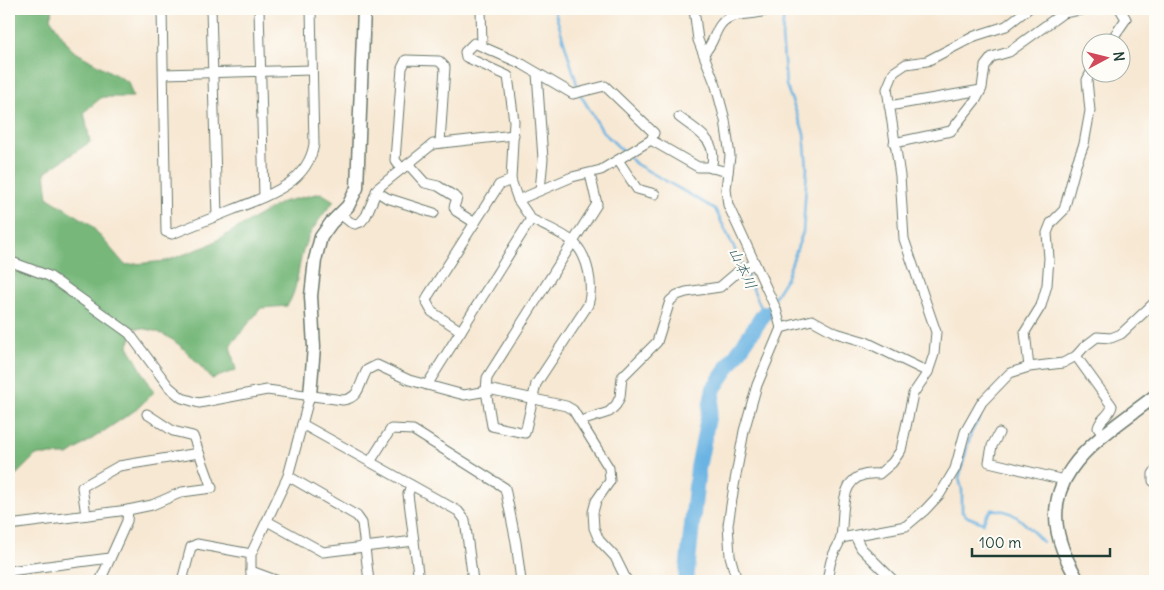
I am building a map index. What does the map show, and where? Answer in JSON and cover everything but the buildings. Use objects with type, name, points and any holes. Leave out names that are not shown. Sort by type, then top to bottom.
[{"type":"street","points":[[162,9],[166,232],[172,234],[276,192],[294,179],[312,156],[314,144],[311,9]]},
{"type":"street","points":[[211,9],[217,216]]},
{"type":"street","points":[[259,9],[264,197]]},
{"type":"street","points":[[251,581],[251,554],[288,476],[310,395],[314,347],[311,296],[315,260],[321,237],[348,206],[357,188],[364,9]]},
{"type":"street","points":[[481,9],[482,46]]},
{"type":"street","points":[[694,9],[698,40],[716,86],[725,120],[730,156],[726,189],[728,205],[776,309],[781,328],[757,385],[744,431],[734,486],[728,525],[730,556],[737,581]]},
{"type":"street","points":[[704,53],[710,48],[720,25],[731,17],[755,15],[770,9]]},
{"type":"street","points":[[828,581],[831,559],[841,538],[841,513],[844,499],[852,482],[867,473],[879,474],[892,463],[901,450],[913,394],[928,372],[934,354],[936,332],[904,239],[900,176],[887,89],[894,72],[906,64],[927,61],[975,36],[1006,26],[1028,9]]},
{"type":"street","points":[[894,142],[951,131],[958,124],[981,90],[985,66],[992,57],[1009,52],[1063,13],[1086,9]]},
{"type":"street","points":[[1117,32],[1126,19],[1120,9]]},
{"type":"street","points":[[518,200],[572,177],[590,174],[650,140],[654,133],[647,124],[605,86],[591,92],[573,94],[537,73],[474,43],[465,52],[466,57],[508,76],[514,135],[511,180],[518,200],[531,219],[573,242],[583,255],[591,294],[588,305],[536,384],[525,433],[492,426],[486,391],[487,378],[573,242],[597,204],[590,174]]},
{"type":"street","points":[[440,143],[445,67],[439,61],[406,60],[402,68],[395,160],[405,166],[424,183],[438,186],[457,198],[454,207],[456,211],[475,223]]},
{"type":"street","points":[[164,74],[312,70]]},
{"type":"street","points":[[537,73],[543,159],[540,190]]},
{"type":"street","points":[[1029,368],[1025,332],[1041,306],[1047,285],[1049,258],[1047,233],[1051,223],[1064,210],[1084,144],[1090,110],[1087,82]]},
{"type":"street","points":[[889,106],[981,90]]},
{"type":"street","points":[[679,117],[711,143],[714,152],[712,168]]},
{"type":"street","points":[[340,214],[355,224],[362,222],[376,191],[432,144],[514,135]]},
{"type":"street","points":[[650,140],[698,167],[728,172]]},
{"type":"street","points":[[625,155],[637,188],[656,194]]},
{"type":"street","points":[[461,331],[432,312],[426,301],[499,185],[511,180]]},
{"type":"street","points":[[376,191],[387,198],[434,213]]},
{"type":"street","points":[[427,385],[531,219]]},
{"type":"street","points":[[9,261],[49,276],[129,333],[169,387],[190,401],[199,403],[267,390],[352,399],[358,394],[367,370],[377,365],[427,385],[464,395],[493,390],[566,406],[581,421],[609,468],[611,474],[610,481],[596,501],[593,512],[594,528],[599,540],[615,557],[627,581]]},
{"type":"street","points":[[581,421],[609,412],[616,405],[620,397],[622,377],[657,342],[670,302],[677,295],[720,287],[740,270],[755,264]]},
{"type":"street","points":[[841,538],[906,526],[925,510],[940,494],[954,469],[965,432],[982,402],[1010,373],[1063,363],[1076,356],[1084,347],[1097,338],[1111,338],[1120,334],[1155,302]]},
{"type":"street","points":[[781,328],[812,320],[836,333],[866,342],[928,372]]},
{"type":"street","points":[[1076,356],[1112,406],[1111,411],[1099,422],[1098,428],[1104,436]]},
{"type":"street","points":[[1078,581],[1062,549],[1057,523],[1058,501],[1064,480],[1076,460],[1155,396]]},
{"type":"street","points":[[9,525],[128,510],[152,505],[182,492],[212,488],[193,436],[173,432],[147,414]]},
{"type":"street","points":[[302,424],[458,511],[465,520],[473,581]]},
{"type":"street","points":[[370,462],[392,429],[412,430],[505,488],[516,542],[521,581]]},
{"type":"street","points":[[999,433],[992,446],[989,462],[1064,480]]},
{"type":"street","points":[[86,516],[82,487],[119,466],[199,453]]},
{"type":"street","points":[[1155,471],[1153,474],[1153,481],[1155,481]]},
{"type":"street","points":[[288,476],[357,516],[362,523],[369,581]]},
{"type":"street","points":[[410,485],[408,494],[419,581]]},
{"type":"street","points":[[100,581],[127,521],[128,510]]},
{"type":"street","points":[[267,521],[322,552],[414,541]]},
{"type":"street","points":[[855,536],[861,548],[894,581]]},
{"type":"street","points":[[182,581],[191,547],[196,544],[251,554]]},
{"type":"street","points":[[9,571],[110,558]]},
{"type":"street","points":[[251,571],[278,581]]},
{"type":"green space","points":[[9,9],[53,9],[50,18],[72,50],[128,82],[133,97],[102,97],[84,112],[90,142],[45,172],[48,198],[89,223],[125,265],[166,261],[207,246],[282,202],[321,193],[334,201],[308,237],[291,300],[287,306],[261,308],[230,346],[236,370],[212,379],[187,352],[169,338],[159,332],[134,328],[128,346],[154,392],[137,409],[68,455],[36,455],[9,482]]},
{"type":"waterway","name":"山本川","points":[[554,9],[580,94],[603,132],[625,153]]},
{"type":"waterway","points":[[774,298],[786,279],[803,232],[807,168],[804,133],[786,85],[782,37],[784,9]]},
{"type":"waterway","name":"山本川","points":[[629,157],[636,164],[715,209],[743,266]]},
{"type":"waterway","name":"山本川","points":[[745,271],[764,314]]},
{"type":"waterway","points":[[764,314],[771,303]]},
{"type":"waterway","name":"山本川","points":[[686,581],[698,468],[714,388],[764,314]]},
{"type":"waterway","points":[[980,417],[971,433],[959,478],[962,490],[962,512],[968,517],[983,523],[986,516],[992,510],[1008,512],[1021,520],[1043,542]]}]
